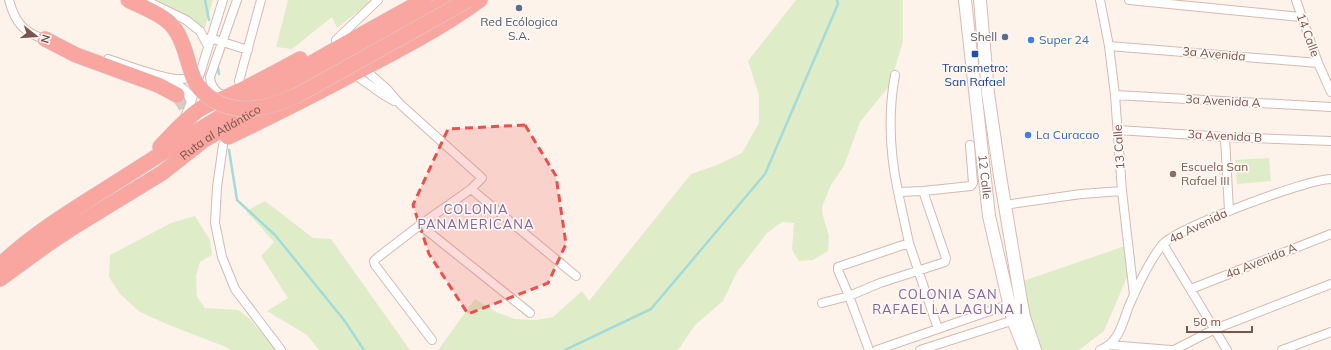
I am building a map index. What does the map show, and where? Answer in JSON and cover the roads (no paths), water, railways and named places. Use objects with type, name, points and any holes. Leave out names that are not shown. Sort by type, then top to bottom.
[{"type":"highway","points":[[128,0],[165,19],[175,29],[194,80],[201,90],[223,105],[231,108],[246,110],[276,104],[296,96],[468,0]]},
{"type":"highway","points":[[136,170],[181,125],[198,111],[216,100],[229,96],[266,78],[412,0]]},
{"type":"highway","name":"Ruta al Atlántico","points":[[0,274],[8,257],[87,200],[243,103],[424,0]]},
{"type":"highway","name":"Ruta al Atlántico","points":[[0,274],[162,173],[204,140],[247,116],[285,91],[449,0]]},
{"type":"highway","points":[[162,173],[221,140],[288,108],[421,38],[480,0]]},
{"type":"highway","points":[[44,39],[76,55],[158,85],[177,94]]},
{"type":"highway","points":[[0,274],[42,243],[163,163],[181,147]]},
{"type":"main road","name":"12 Calle","points":[[965,0],[989,216],[1009,304],[1035,350]]},
{"type":"main road","name":"12 Calle","points":[[980,0],[988,93],[1004,205],[1021,301],[1018,319],[1025,350]]},
{"type":"street","points":[[9,0],[16,21],[29,32],[44,39],[167,78],[177,83],[186,91],[192,102]]},
{"type":"street","points":[[145,0],[186,20],[200,31],[209,42]]},
{"type":"street","points":[[181,125],[192,102],[223,0]]},
{"type":"street","points":[[229,96],[215,91],[210,82],[210,77],[237,0]]},
{"type":"street","points":[[240,81],[261,0]]},
{"type":"street","points":[[336,40],[378,0]]},
{"type":"street","name":"13 Calle","points":[[1100,0],[1109,46],[1115,95],[1122,191],[1134,295]]},
{"type":"street","points":[[1129,0],[1301,17]]},
{"type":"street","name":"14 Calle","points":[[1296,0],[1318,63],[1331,92]]},
{"type":"street","points":[[209,42],[222,42],[248,50]]},
{"type":"street","name":"3a Avenida","points":[[1109,46],[1318,63]]},
{"type":"street","points":[[167,78],[182,79],[197,74],[201,70]]},
{"type":"street","points":[[359,71],[382,94],[400,104],[481,176],[481,180],[471,189],[420,225],[374,261],[375,265],[432,340]]},
{"type":"street","points":[[895,76],[892,88],[891,110],[893,167],[909,243],[938,329]]},
{"type":"street","name":"3a Avenida A","points":[[1115,95],[1331,106]]},
{"type":"street","name":"3a Avenida B","points":[[1118,130],[1225,137],[1331,141]]},
{"type":"street","points":[[1225,137],[1229,211]]},
{"type":"street","points":[[223,145],[217,187],[215,223],[222,257],[235,289],[281,350]]},
{"type":"street","points":[[898,192],[923,191],[973,185],[970,145]]},
{"type":"street","name":"4a Avenida","points":[[1109,346],[1117,336],[1134,295],[1148,267],[1163,244],[1176,235],[1229,211],[1316,181],[1331,179]]},
{"type":"street","points":[[471,189],[576,276]]},
{"type":"street","points":[[822,303],[849,296],[880,283],[945,262],[946,258],[923,191]]},
{"type":"street","points":[[1004,205],[1081,194],[1122,191]]},
{"type":"street","points":[[420,225],[530,313]]},
{"type":"street","name":"4a Avenida A","points":[[1191,289],[1331,234]]},
{"type":"street","points":[[869,350],[838,267],[909,243]]},
{"type":"street","points":[[1163,244],[1227,350]]},
{"type":"street","points":[[1100,350],[1109,346],[1173,350],[1215,329],[1331,284]]},
{"type":"street","points":[[877,350],[1021,301]]},
{"type":"street","points":[[920,350],[1018,319]]},
{"type":"street","points":[[1282,350],[1331,332]]},
{"type":"waterway","points":[[205,0],[209,20]]},
{"type":"waterway","points":[[565,350],[651,309],[765,174],[838,4],[837,0]]},
{"type":"waterway","points":[[218,67],[219,74]]},
{"type":"waterway","points":[[229,150],[237,200],[275,235],[344,320],[364,350]]},
{"type":"tunnel","points":[[177,95],[186,108],[190,124]]},
{"type":"place","name":"Red Ecólogica S.A.","points":[[519,8]]},
{"type":"place","name":"Shell","points":[[1005,37]]},
{"type":"place","name":"Super 24","points":[[1031,40]]},
{"type":"place","name":"Transmetro: San Rafael","points":[[975,54]]},
{"type":"place","name":"La Curacao","points":[[1028,135]]},
{"type":"place","name":"Escuela San Rafael III","points":[[1173,174]]},
{"type":"district","name":"COLONIA PANAMERICANA","points":[[476,216]]},
{"type":"district","name":"COLONIA SAN RAFAEL LA LAGUNA I","points":[[948,302]]}]
